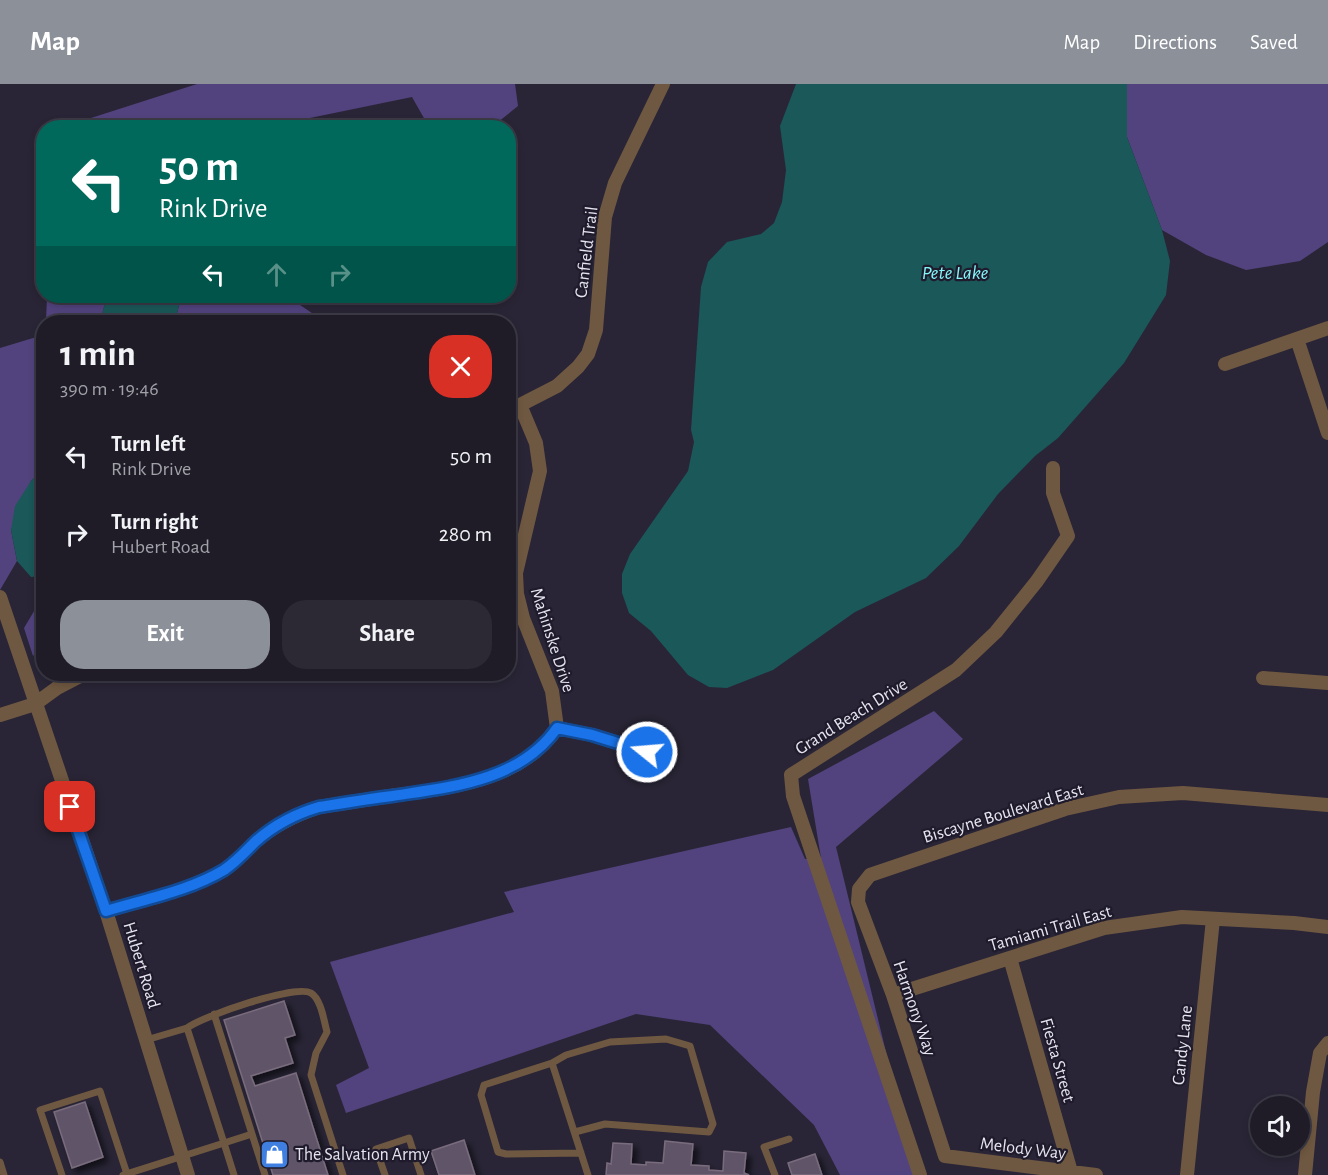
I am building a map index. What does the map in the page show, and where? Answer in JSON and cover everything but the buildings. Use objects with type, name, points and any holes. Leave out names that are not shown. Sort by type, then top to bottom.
[{"type":"street","name":"Canfield Trail","points":[[516,406],[557,386],[578,367],[588,354],[596,330],[605,217],[615,183],[663,84]]},
{"type":"street","points":[[1225,364],[1328,328]]},
{"type":"street","points":[[1297,339],[1328,434]]},
{"type":"street","name":"Mahinske Drive","points":[[516,410],[536,443],[540,471],[516,573],[517,594],[523,618],[552,691],[557,728]]},
{"type":"street","name":"Grand Beach Drive","points":[[920,1175],[793,796],[791,775],[956,670],[996,632],[1037,581],[1068,536],[1053,493],[1053,468]]},
{"type":"street","name":"Hubert Road","points":[[0,597],[106,911],[188,1175]]},
{"type":"street","points":[[1263,678],[1328,683]]},
{"type":"street","points":[[0,716],[35,704],[70,681]]},
{"type":"street","points":[[106,911],[188,886],[212,876],[236,861],[276,825],[298,813],[319,807],[464,784],[496,774],[526,759],[547,742],[557,728],[592,735],[647,752]]},
{"type":"street","name":"Biscayne Boulevard East","points":[[870,875],[1065,809],[1119,797],[1183,793],[1328,806]]},
{"type":"street","name":"Harmony Way","points":[[870,875],[859,890],[858,902],[893,995],[945,1156]]},
{"type":"street","name":"Tamiami Trail East","points":[[893,995],[1104,928],[1182,918],[1294,922],[1328,927]]},
{"type":"street","name":"Candy Lane","points":[[1187,1175],[1212,919]]},
{"type":"street","name":"Fiesta Street","points":[[1010,958],[1071,1172]]},
{"type":"street","points":[[1305,1175],[1320,1053],[1328,1043]]},
{"type":"street","name":"Melody Way","points":[[945,1156],[1096,1175]]},
{"type":"lane","points":[[146,1040],[187,1028],[214,1014],[291,991],[303,990],[313,994],[327,1032],[316,1053],[311,1075],[343,1175]]},
{"type":"lane","points":[[214,1014],[265,1175]]},
{"type":"lane","points":[[187,1028],[234,1175]]},
{"type":"lane","points":[[575,1132],[605,1124],[709,1132],[713,1124],[690,1046],[666,1039],[610,1042],[484,1084],[481,1095],[498,1152],[506,1154],[581,1153]]},
{"type":"lane","points":[[552,1063],[588,1175]]},
{"type":"lane","points":[[62,1175],[40,1110],[100,1090],[125,1174],[252,1134]]},
{"type":"lane","points":[[385,1175],[376,1149],[409,1138],[421,1175]]},
{"type":"lane","points":[[775,1175],[764,1147],[789,1139]]},
{"type":"lane","points":[[0,1162],[4,1175]]},
{"type":"shaded area","points":[[197,84],[515,84],[518,106],[501,120],[425,120],[412,97],[300,120],[85,120]]},
{"type":"shaded area","points":[[1127,84],[1328,84],[1328,242],[1300,261],[1246,270],[1206,255],[1162,230],[1127,137]]},
{"type":"shaded area","points":[[47,303],[105,303],[102,315],[46,315]]},
{"type":"shaded area","points":[[179,303],[297,303],[315,315],[177,315]]},
{"type":"shaded area","points":[[36,337],[36,476],[31,481],[11,530],[17,561],[0,590],[0,348]]},
{"type":"shaded area","points":[[36,608],[36,652],[33,656],[24,628]]},
{"type":"shaded area","points":[[934,711],[963,739],[836,847],[916,1175],[840,1175],[814,1125],[710,1025],[636,1014],[346,1113],[336,1085],[369,1068],[330,962],[514,912],[504,892],[791,827],[805,859],[821,858],[808,779]]},
{"type":"water","name":"Pete Lake","points":[[796,84],[1127,84],[1127,137],[1162,230],[1170,261],[1166,295],[1124,363],[1058,438],[1035,456],[998,494],[959,546],[926,578],[855,612],[773,670],[727,688],[709,687],[688,675],[651,631],[629,613],[622,593],[622,574],[630,554],[688,471],[694,442],[691,430],[701,287],[708,262],[727,242],[761,234],[774,223],[782,202],[786,170],[780,126]]},
{"type":"water","points":[[105,303],[179,303],[179,305],[177,315],[102,315]]},
{"type":"water","points":[[36,476],[36,577],[31,577],[17,561],[11,530],[15,506]]},
{"type":"place","name":"The Salvation Army","points":[[274,1154]]},
{"type":"route","points":[[70,807],[106,911],[188,886],[212,876],[236,861],[276,825],[298,813],[319,807],[464,784],[496,774],[526,759],[547,742],[557,728],[592,735],[647,752]]}]
